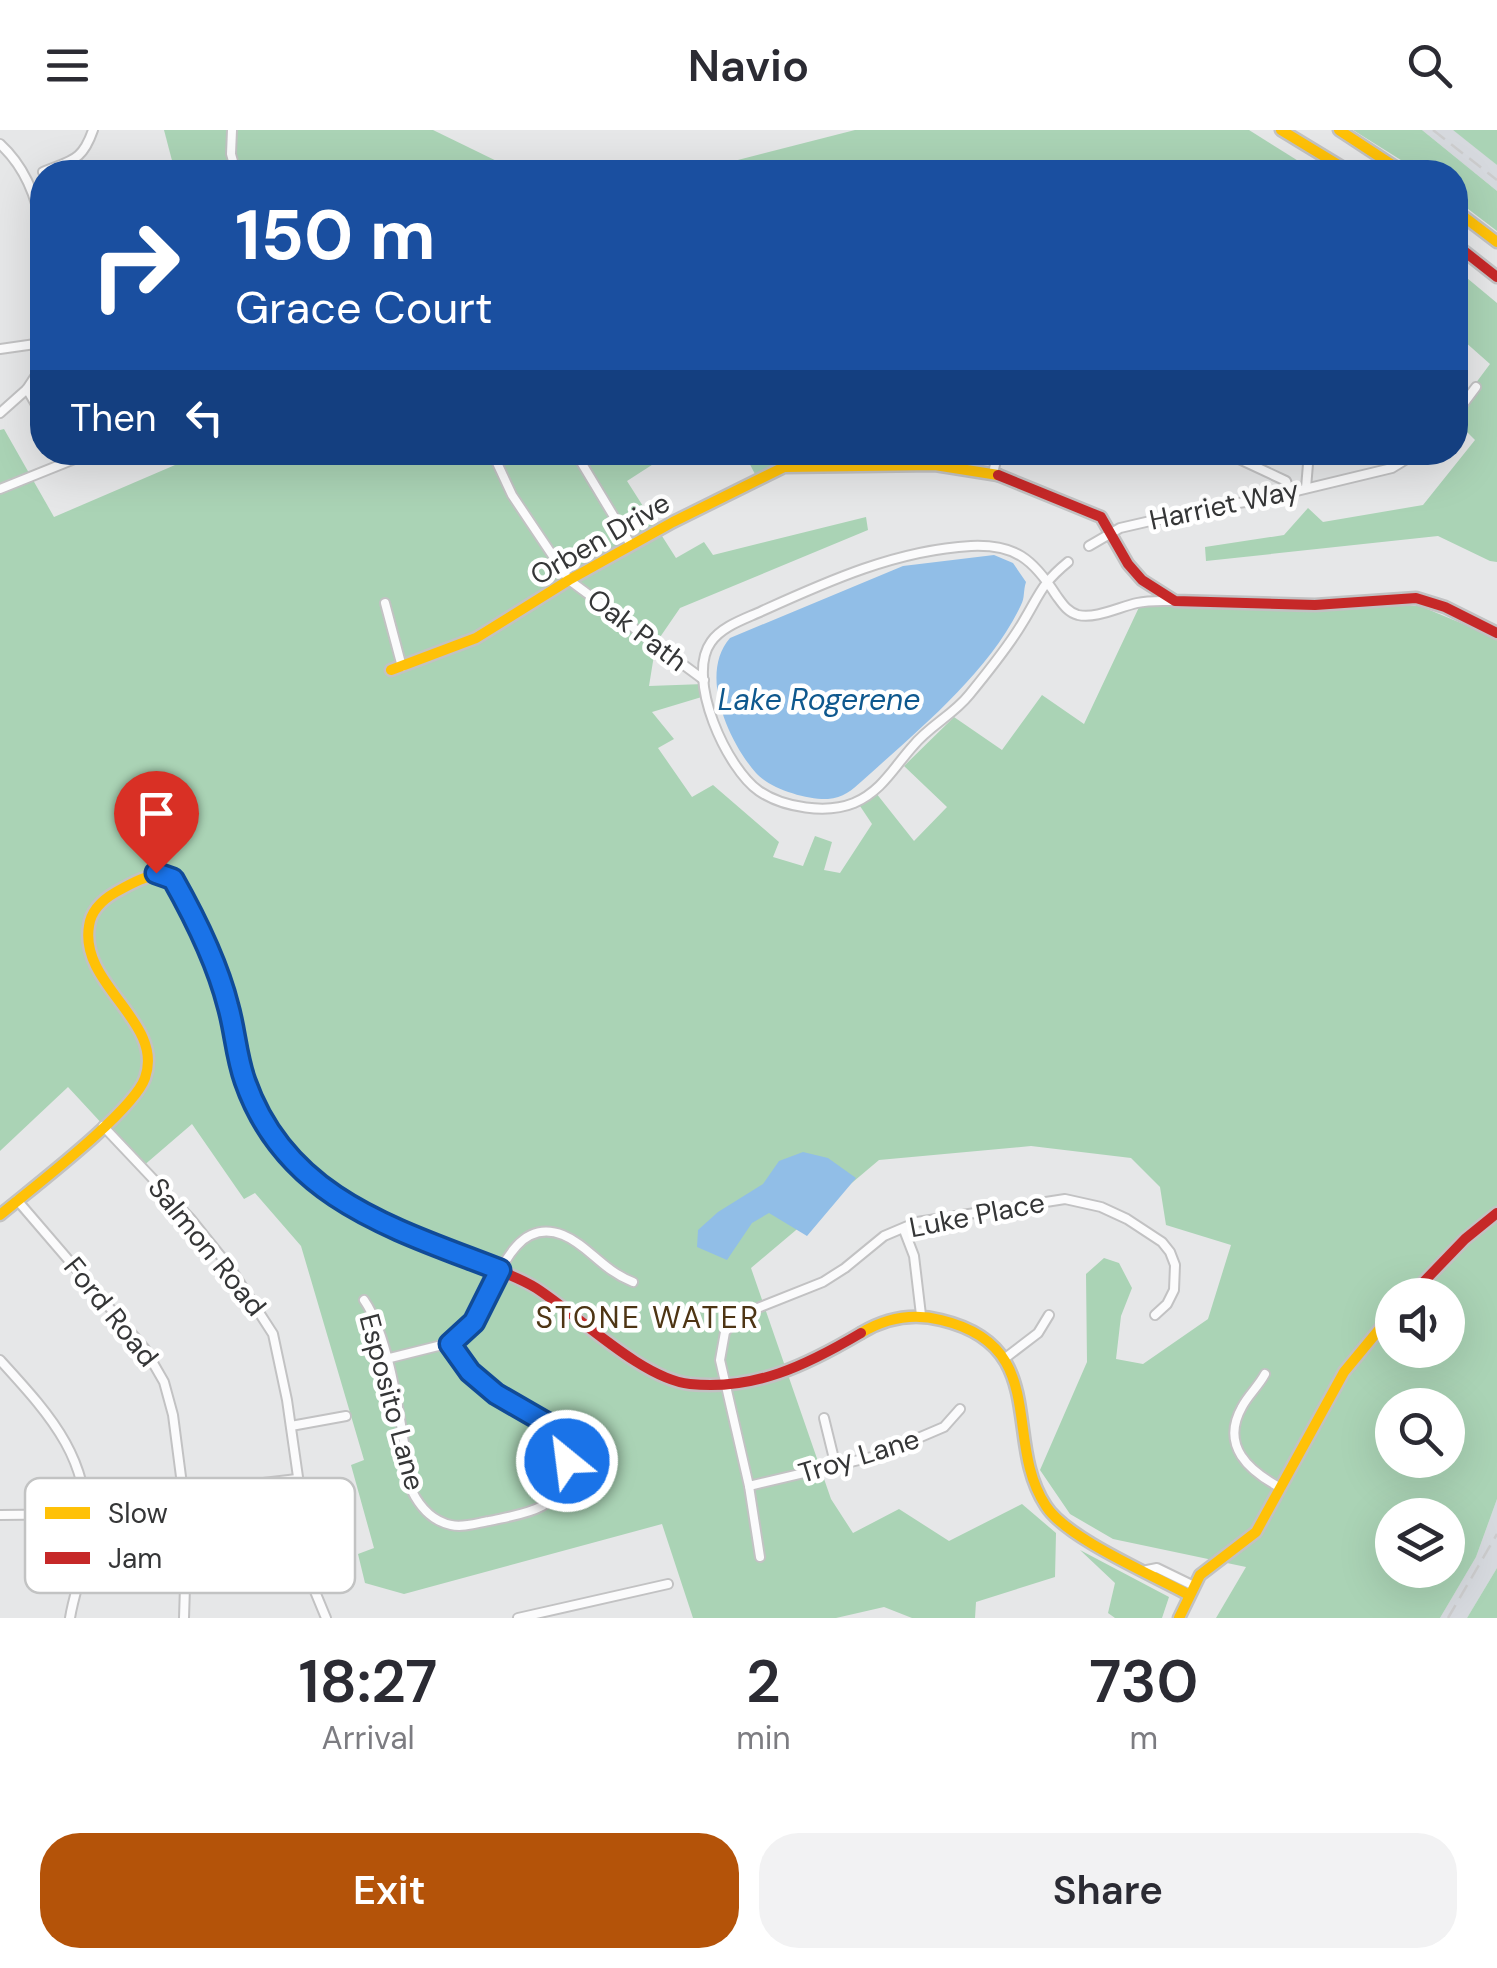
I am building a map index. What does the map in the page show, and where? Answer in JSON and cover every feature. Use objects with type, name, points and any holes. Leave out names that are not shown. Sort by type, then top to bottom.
[{"type":"main road","points":[[1281,130],[1330,160]]},
{"type":"main road","points":[[1339,130],[1384,160]]},
{"type":"main road","points":[[1468,220],[1497,242]]},
{"type":"main road","points":[[1468,254],[1497,277]]},
{"type":"main road","name":"Orben Drive","points":[[396,668],[476,638],[631,545],[787,467],[935,466],[993,473],[1096,514],[1142,580],[1175,601]]},
{"type":"main road","points":[[1175,601],[1315,605],[1416,598],[1497,633]]},
{"type":"main road","points":[[0,1215],[103,1126],[142,1084],[148,1065],[147,1050],[90,960],[87,927],[102,900],[161,873],[173,879],[210,955],[229,1007],[238,1055],[254,1103],[294,1164],[351,1208],[500,1270],[552,1298],[652,1372],[685,1384],[726,1386],[780,1375],[878,1325],[921,1315],[970,1328],[1004,1359],[1018,1386],[1027,1467],[1042,1502],[1067,1528],[1148,1570],[1152,1577],[1192,1590]]},
{"type":"main road","points":[[1427,1278],[1497,1213]]},
{"type":"main road","points":[[1179,1618],[1206,1570],[1256,1532],[1344,1372],[1375,1335]]},
{"type":"street","points":[[75,160],[87,146],[93,130]]},
{"type":"street","points":[[232,130],[233,160]]},
{"type":"street","points":[[0,144],[20,167],[30,191]]},
{"type":"street","points":[[0,349],[30,345]]},
{"type":"street","points":[[0,413],[30,384]]},
{"type":"street","points":[[1468,398],[1476,387]]},
{"type":"street","points":[[27,389],[30,394]]},
{"type":"street","points":[[0,489],[66,465]]},
{"type":"street","name":"Oak Path","points":[[498,465],[512,495],[570,580],[704,680]]},
{"type":"street","points":[[583,465],[631,545]]},
{"type":"street","points":[[993,473],[995,465]]},
{"type":"street","points":[[1252,465],[1286,481],[1290,493]]},
{"type":"street","points":[[1306,488],[1307,465]]},
{"type":"street","name":"Harriet Way","points":[[1090,546],[1120,528],[1290,493],[1397,465]]},
{"type":"street","points":[[1068,562],[1046,580],[1022,625],[962,703],[916,742],[895,773],[856,802],[835,809],[812,808],[767,796],[756,789],[724,746],[706,701],[704,680],[705,653],[721,631],[811,589],[884,561],[940,548],[1002,546],[1036,566],[1046,580],[1064,606],[1078,615],[1154,600],[1175,601]]},
{"type":"street","points":[[385,604],[396,668]]},
{"type":"street","name":"Salmon Road","points":[[103,1126],[190,1218],[231,1268],[274,1334],[297,1478]]},
{"type":"street","name":"Luke Place","points":[[760,1557],[720,1350],[725,1332],[734,1320],[756,1307],[823,1282],[884,1236],[917,1222],[1064,1199],[1101,1207],[1147,1231],[1170,1252],[1175,1265],[1174,1290],[1168,1304],[1155,1315]]},
{"type":"street","name":"Ford Road","points":[[17,1200],[160,1371],[173,1415],[182,1478]]},
{"type":"street","points":[[904,1230],[914,1256],[921,1315]]},
{"type":"street","points":[[386,1359],[450,1344],[474,1322],[518,1243],[535,1234],[550,1232],[571,1239],[613,1274],[633,1282]]},
{"type":"street","name":"Esposito Lane","points":[[364,1300],[374,1315],[386,1359],[412,1491],[424,1509],[440,1521],[461,1526],[543,1507],[558,1492],[567,1472],[561,1438],[546,1420],[496,1394],[470,1372],[450,1344]]},
{"type":"street","points":[[1004,1359],[1038,1334],[1049,1315]]},
{"type":"street","points":[[0,1360],[66,1438],[79,1478]]},
{"type":"street","points":[[1265,1374],[1240,1410],[1234,1436],[1239,1455],[1251,1471],[1281,1488]]},
{"type":"street","name":"Troy Lane","points":[[749,1486],[876,1456],[928,1436],[944,1427],[960,1410]]},
{"type":"street","points":[[291,1426],[346,1416]]},
{"type":"street","points":[[824,1418],[836,1466]]},
{"type":"street","points":[[0,1515],[25,1517]]},
{"type":"street","points":[[518,1618],[668,1584]]},
{"type":"street","points":[[70,1618],[76,1593]]},
{"type":"street","name":"Ford Road","points":[[184,1618],[185,1593]]},
{"type":"street","name":"Salmon Road","points":[[316,1593],[326,1618]]},
{"type":"shaded area","points":[[1422,130],[1453,130],[1480,150],[1497,165],[1497,191],[1468,167],[1468,160],[1459,160]]},
{"type":"shaded area","points":[[1497,1499],[1497,1568],[1467,1618],[1440,1618],[1458,1588],[1465,1588],[1465,1576]]},
{"type":"green space","points":[[164,130],[433,130],[494,160],[172,160]]},
{"type":"green space","points":[[855,130],[1249,130],[1297,160],[738,160]]},
{"type":"green space","points":[[1353,130],[1422,130],[1459,160],[1401,160]]},
{"type":"green space","points":[[1453,130],[1497,130],[1497,165]]},
{"type":"green space","points":[[1468,167],[1497,191],[1497,231],[1468,209]]},
{"type":"green space","points":[[1468,279],[1497,303],[1497,562],[1438,536],[1206,561],[1205,547],[1284,535],[1308,508],[1323,522],[1423,505],[1455,465],[1468,465],[1468,449],[1475,440],[1468,433],[1468,394],[1490,364],[1468,345]]},
{"type":"green space","points":[[4,429],[54,517],[175,465],[652,465],[627,481],[676,558],[704,542],[713,555],[866,517],[868,530],[680,608],[656,643],[649,686],[704,684],[705,696],[652,712],[674,739],[658,748],[692,797],[713,785],[779,842],[773,857],[803,866],[815,836],[832,842],[824,870],[840,873],[872,824],[860,806],[876,793],[914,841],[947,807],[904,766],[954,717],[1002,750],[1042,695],[1084,724],[1141,603],[1420,606],[1497,638],[1497,1499],[1465,1576],[1465,1498],[1375,1498],[1375,1588],[1458,1588],[1440,1618],[1216,1618],[1246,1567],[1113,1539],[1070,1514],[1040,1470],[1087,1362],[1086,1274],[1104,1258],[1119,1263],[1132,1288],[1121,1316],[1116,1359],[1143,1364],[1208,1319],[1231,1245],[1166,1225],[1160,1187],[1131,1158],[1031,1146],[879,1160],[751,1268],[831,1499],[853,1533],[899,1509],[949,1541],[1022,1504],[1056,1533],[1055,1577],[976,1602],[975,1618],[912,1618],[884,1607],[836,1618],[693,1618],[662,1524],[404,1594],[365,1583],[358,1554],[374,1548],[351,1465],[364,1460],[301,1246],[255,1193],[244,1199],[192,1124],[142,1167],[68,1087],[0,1151],[0,430]]},
{"type":"green space","points":[[750,465],[780,465],[756,476]]},
{"type":"green space","points":[[1080,1550],[1169,1597],[1162,1618],[1115,1618],[1108,1613],[1115,1583]]},
{"type":"green space","points":[[1497,1568],[1497,1618],[1467,1618]]},
{"type":"water","name":"Lake Rogerene","points":[[994,555],[1013,563],[1026,582],[1021,605],[991,654],[905,742],[855,787],[833,798],[810,798],[789,792],[756,773],[735,743],[717,687],[721,652],[730,638],[903,566]]},
{"type":"water","points":[[803,1152],[828,1158],[856,1178],[807,1236],[769,1213],[752,1223],[727,1260],[697,1247],[698,1230],[718,1212],[763,1184],[779,1161]]},
{"type":"railway","points":[[1433,130],[1497,180]]},
{"type":"railway","points":[[1448,1618],[1497,1534]]},
{"type":"traffic: slow","points":[[1281,130],[1330,160]]},
{"type":"traffic: slow","points":[[1339,130],[1385,160]]},
{"type":"traffic: slow","points":[[1468,220],[1497,242]]},
{"type":"traffic: slow","points":[[391,670],[476,638],[673,522],[784,467],[935,465],[998,475]]},
{"type":"traffic: slow","points":[[0,1215],[102,1129],[137,1093],[145,1078],[148,1058],[143,1039],[96,967],[89,947],[92,915],[111,895],[140,880],[166,874],[202,934],[237,1050]]},
{"type":"traffic: slow","points":[[861,1333],[890,1320],[920,1317],[975,1333],[998,1351],[1011,1373],[1033,1480],[1046,1506],[1091,1543],[1189,1595]]},
{"type":"traffic: slow","points":[[1179,1618],[1200,1575],[1256,1532],[1344,1372],[1375,1335]]},
{"type":"traffic: jam","points":[[1468,254],[1497,277]]},
{"type":"traffic: jam","points":[[998,475],[1101,517],[1128,564],[1142,580],[1175,601],[1315,605],[1416,598],[1445,607],[1497,633]]},
{"type":"traffic: jam","points":[[237,1050],[270,1130],[292,1160],[318,1184],[382,1221],[527,1283],[631,1359],[671,1380],[714,1385],[758,1379],[800,1365],[861,1333]]},
{"type":"traffic: jam","points":[[1427,1278],[1497,1213]]},
{"type":"district","name":"STONE WATER","points":[[648,1317]]},
{"type":"route","points":[[156,873],[173,879],[210,955],[229,1007],[244,1078],[279,1147],[294,1164],[351,1208],[500,1270],[474,1322],[450,1344],[470,1372],[496,1394],[555,1428],[567,1461]]}]
